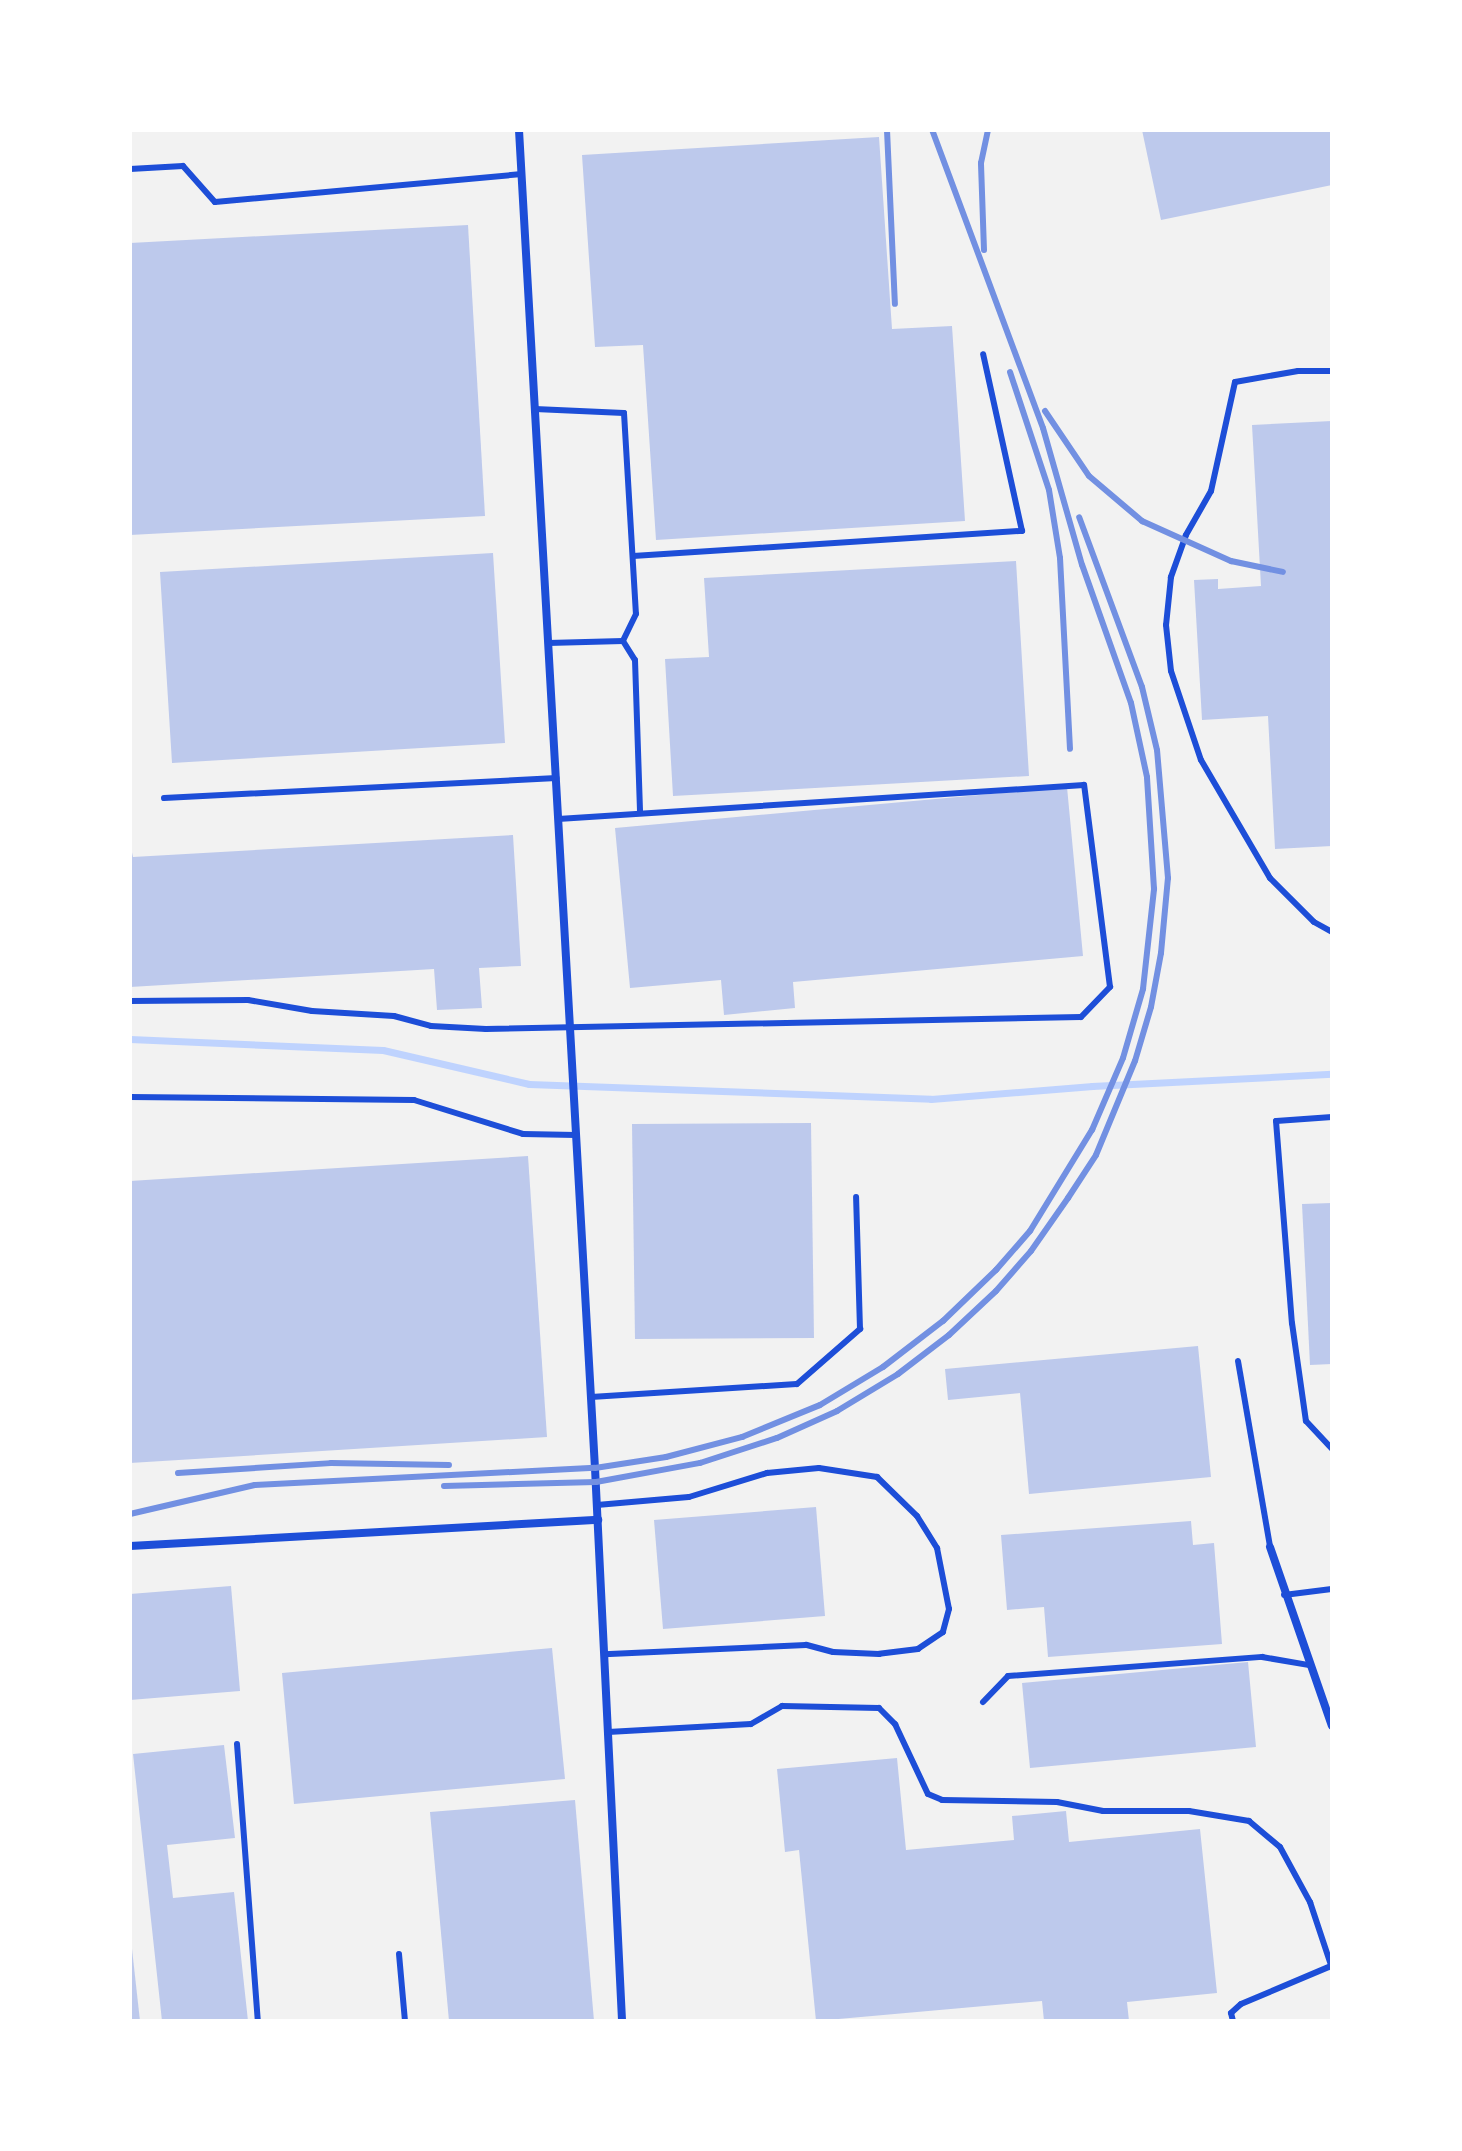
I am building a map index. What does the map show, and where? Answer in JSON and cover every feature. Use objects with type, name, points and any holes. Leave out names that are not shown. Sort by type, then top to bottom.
[{"type":"street","points":[[519,130],[598,1520],[622,2021]]},
{"type":"street","points":[[130,1546],[598,1520]]},
{"type":"street","points":[[1270,1547],[1284,1595],[1332,1726]]},
{"type":"lane","points":[[130,169],[183,166],[215,202],[522,174]]},
{"type":"lane","points":[[633,556],[1022,531],[983,354]]},
{"type":"lane","points":[[1332,371],[1298,371],[1235,382],[1211,491],[1186,535],[1171,577],[1166,625],[1171,671],[1201,760],[1270,878],[1314,922],[1332,932]]},
{"type":"lane","points":[[535,409],[624,413],[636,614],[623,641]]},
{"type":"lane","points":[[548,643],[623,641]]},
{"type":"lane","points":[[623,641],[635,660],[640,813]]},
{"type":"lane","points":[[164,798],[556,778]]},
{"type":"lane","points":[[130,1001],[248,1000],[312,1011],[394,1016],[431,1026],[486,1029],[1081,1017],[1110,987],[1084,785],[558,819]]},
{"type":"lane","points":[[130,1097],[414,1100],[523,1134],[576,1135]]},
{"type":"lane","points":[[1332,1117],[1276,1121],[1292,1323],[1306,1421],[1332,1449]]},
{"type":"lane","points":[[591,1397],[797,1384],[860,1329],[856,1197]]},
{"type":"lane","points":[[1238,1361],[1270,1547]]},
{"type":"lane","points":[[597,1505],[689,1497],[767,1473],[819,1468],[877,1477],[917,1516],[937,1548],[949,1609],[943,1632],[918,1649],[879,1654],[833,1652],[806,1645],[604,1654]]},
{"type":"lane","points":[[1284,1595],[1332,1589]]},
{"type":"lane","points":[[983,1702],[1008,1676],[1262,1657],[1309,1665]]},
{"type":"lane","points":[[608,1732],[751,1724],[782,1706],[879,1708],[895,1724],[928,1794],[942,1800],[1057,1802],[1103,1811],[1189,1811],[1249,1821],[1280,1847],[1310,1902],[1332,1967],[1241,2004],[1231,2013],[1233,2021]]},
{"type":"lane","points":[[237,1744],[258,2021]]},
{"type":"lane","points":[[399,1954],[405,2021]]},
{"type":"building","points":[[1142,130],[1332,130],[1332,185],[1161,220]]},
{"type":"building","points":[[879,137],[892,329],[952,326],[965,521],[656,540],[643,345],[595,347],[582,155]]},
{"type":"building","points":[[468,225],[485,516],[130,535],[130,243]]},
{"type":"building","points":[[1332,421],[1332,846],[1275,849],[1268,716],[1202,720],[1194,580],[1218,579],[1218,589],[1261,586],[1252,425]]},
{"type":"building","points":[[493,553],[505,743],[172,763],[160,572]]},
{"type":"building","points":[[1016,561],[1029,776],[673,796],[665,659],[709,657],[704,578]]},
{"type":"building","points":[[1067,787],[1083,956],[793,982],[795,1008],[724,1015],[721,980],[630,988],[615,828]]},
{"type":"building","points":[[513,835],[521,966],[479,968],[482,1008],[437,1010],[434,969],[130,987],[130,843],[133,857]]},
{"type":"building","points":[[811,1123],[814,1338],[635,1339],[632,1124]]},
{"type":"building","points":[[528,1156],[547,1437],[130,1463],[130,1181]]},
{"type":"building","points":[[1332,1203],[1332,1364],[1310,1365],[1302,1204]]},
{"type":"building","points":[[1198,1346],[1211,1477],[1029,1494],[1020,1393],[948,1400],[945,1369]]},
{"type":"building","points":[[816,1507],[825,1616],[663,1629],[654,1520]]},
{"type":"building","points":[[1191,1521],[1193,1545],[1214,1543],[1222,1644],[1048,1657],[1044,1607],[1007,1610],[1001,1535]]},
{"type":"building","points":[[231,1586],[240,1691],[130,1700],[130,1594]]},
{"type":"building","points":[[552,1648],[565,1779],[294,1804],[282,1673]]},
{"type":"building","points":[[1248,1662],[1256,1747],[1030,1768],[1022,1683]]},
{"type":"building","points":[[224,1745],[235,1838],[167,1845],[173,1898],[234,1892],[248,2021],[162,2021],[133,1754]]},
{"type":"building","points":[[897,1758],[906,1850],[1014,1840],[1012,1816],[1066,1811],[1069,1842],[1200,1829],[1217,1993],[1127,2002],[1129,2021],[1044,2021],[1042,2001],[816,2021],[799,1850],[785,1852],[777,1769]]},
{"type":"building","points":[[575,1800],[594,2021],[449,2021],[430,1812]]},
{"type":"building","points":[[132,1949],[140,2021],[130,2021]]},
{"type":"waterway","points":[[130,1039],[383,1050],[529,1084],[931,1099],[1092,1086],[1332,1074]]},
{"type":"railway","points":[[887,130],[895,304]]},
{"type":"railway","points":[[130,1514],[255,1485],[595,1468],[666,1457],[742,1437],[820,1405],[883,1367],[943,1321],[996,1270],[1030,1231],[1092,1130],[1123,1058],[1143,989],[1154,889],[1147,777],[1131,703],[1082,565],[1043,428],[932,130]]},
{"type":"railway","points":[[984,250],[981,163],[988,130]]},
{"type":"railway","points":[[1010,372],[1049,490],[1060,558],[1070,749]]},
{"type":"railway","points":[[1045,411],[1089,476],[1142,521],[1231,561],[1283,572]]},
{"type":"railway","points":[[444,1486],[596,1482],[700,1463],[777,1438],[837,1411],[898,1374],[949,1335],[996,1291],[1031,1251],[1068,1198],[1096,1155],[1135,1061],[1151,1007],[1161,953],[1168,878],[1157,750],[1142,687],[1079,517]]},
{"type":"railway","points":[[178,1473],[331,1463],[449,1465]]}]
